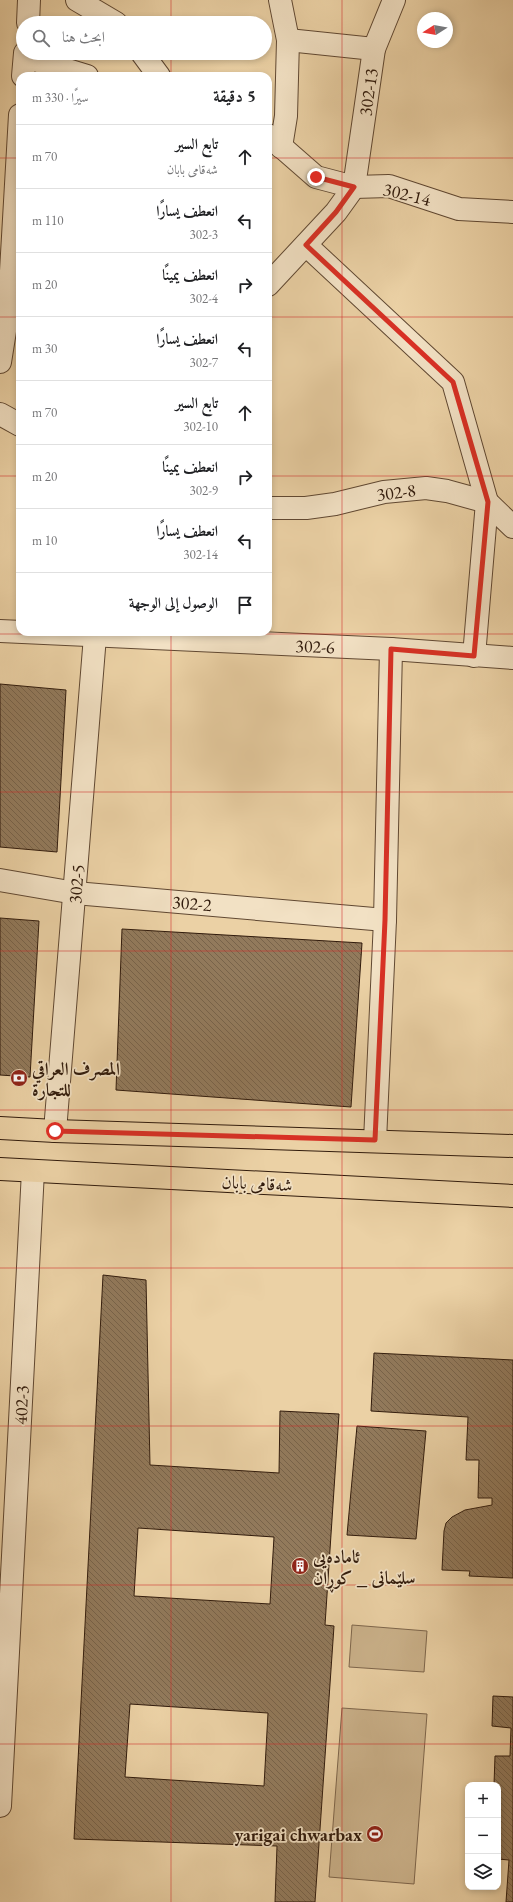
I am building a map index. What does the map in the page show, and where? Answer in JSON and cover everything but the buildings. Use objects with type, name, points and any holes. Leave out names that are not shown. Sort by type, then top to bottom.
[{"type":"main road","points":[[0,1128],[513,1146]]},
{"type":"main road","name":"شەقامی بابان","points":[[0,1169],[512,1197]]},
{"type":"street","points":[[28,16],[29,0]]},
{"type":"street","points":[[77,0],[104,16]]},
{"type":"street","points":[[275,141],[286,116],[288,40],[280,0]]},
{"type":"street","name":"302-13","points":[[354,187],[374,49],[394,0]]},
{"type":"street","points":[[288,40],[374,49]]},
{"type":"street","points":[[147,60],[156,72]]},
{"type":"street","points":[[25,62],[69,72]]},
{"type":"street","name":"302-14","points":[[275,141],[316,177],[354,187],[389,186],[459,209],[513,212]]},
{"type":"street","points":[[0,362],[9,306],[16,184]]},
{"type":"street","points":[[272,280],[336,212],[354,187]]},
{"type":"street","points":[[306,245],[453,382],[488,502],[474,656]]},
{"type":"street","name":"302-8","points":[[272,508],[306,508],[335,504],[384,492],[405,489],[447,491],[488,502],[513,527]]},
{"type":"street","name":"302-6","points":[[0,631],[16,632]]},
{"type":"street","name":"302-6","points":[[95,636],[391,649],[513,658]]},
{"type":"street","name":"302-5","points":[[55,1131],[95,636]]},
{"type":"street","points":[[375,1140],[385,920],[391,649]]},
{"type":"street","name":"302-2","points":[[0,880],[75,893],[385,920]]},
{"type":"street","name":"402-3","points":[[0,1806],[33,1171]]},
{"type":"shaded area","points":[[352,1625],[427,1631],[424,1672],[349,1667]]},
{"type":"shaded area","name":"yarigai chwarbax","points":[[342,1708],[427,1714],[414,1884],[329,1877]]},
{"type":"place","name":"المصرف العراقي للتجارة","points":[[19,1078]]},
{"type":"place","name":"ئامادەیی سلێمانی _ کوڕان","points":[[300,1566]]},
{"type":"place","name":"yarigai chwarbax","points":[[375,1834]]},
{"type":"route","points":[[55,1131],[375,1140],[385,920],[391,649],[474,656],[488,502],[453,382],[306,245],[336,212],[354,187],[316,177]]}]
